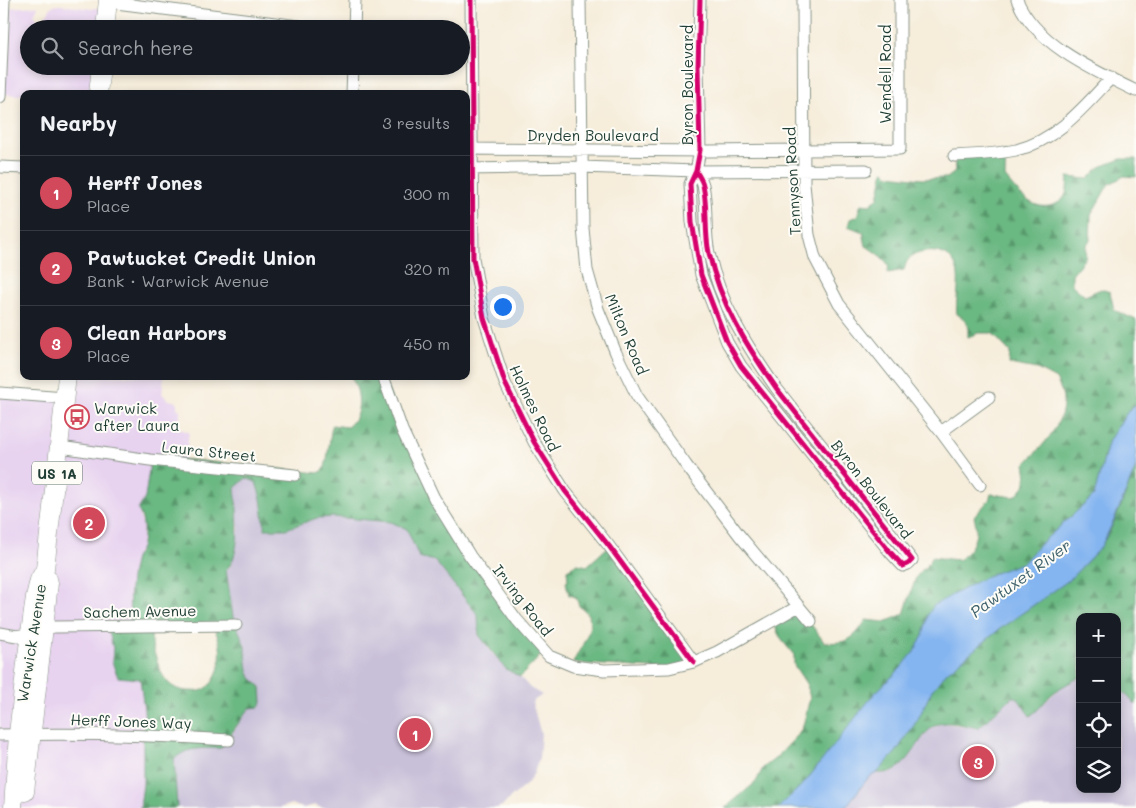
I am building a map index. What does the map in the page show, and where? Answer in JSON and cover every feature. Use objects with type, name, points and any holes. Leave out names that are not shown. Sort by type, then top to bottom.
[{"type":"main road","points":[[106,20],[108,1]]},
{"type":"main road","points":[[98,90],[100,75]]},
{"type":"main road","name":"Warwick Avenue","points":[[13,808],[17,734],[37,631],[36,597],[45,569],[67,380]]},
{"type":"main road","name":"Warwick Avenue","points":[[17,734],[23,808]]},
{"type":"street","points":[[0,97],[4,0]]},
{"type":"street","points":[[354,20],[355,0]]},
{"type":"street","name":"Holmes Road","points":[[470,74],[471,0]]},
{"type":"street","name":"Milton Road","points":[[580,0],[582,228],[587,270],[598,309],[616,353],[637,396],[740,536],[811,621]]},
{"type":"street","name":"Byron Boulevard","points":[[696,171],[703,184],[709,252],[720,291],[737,326],[756,360],[912,560],[908,564],[903,566],[890,552],[741,366],[723,332],[701,276],[692,222],[690,184],[696,171],[700,150],[698,66],[700,0]]},
{"type":"street","name":"Tennyson Road","points":[[803,0],[804,170],[809,235],[814,258],[839,304],[941,432],[980,485]]},
{"type":"street","name":"Wendell Road","points":[[900,0],[900,149]]},
{"type":"street","points":[[1017,0],[1044,37],[1062,51],[1136,91]]},
{"type":"street","points":[[108,1],[253,20]]},
{"type":"street","points":[[352,90],[353,75]]},
{"type":"street","name":"Holmes Road","points":[[470,75],[470,90]]},
{"type":"street","points":[[954,156],[1016,150],[1036,143],[1059,130],[1111,78]]},
{"type":"street","name":"Dryden Boulevard","points":[[470,149],[900,149]]},
{"type":"street","points":[[0,167],[20,168]]},
{"type":"street","points":[[470,169],[581,167],[696,171],[866,170]]},
{"type":"street","name":"Holmes Road","points":[[470,169],[473,258],[484,318],[505,383],[534,442],[565,491],[609,546],[694,662]]},
{"type":"street","points":[[723,332],[737,326]]},
{"type":"street","name":"Irving Road","points":[[384,380],[402,430],[434,498],[470,556],[517,620],[549,656],[573,666],[604,670],[669,668],[694,662],[717,652],[799,606]]},
{"type":"street","points":[[0,393],[65,398]]},
{"type":"street","points":[[941,432],[989,397]]},
{"type":"street","points":[[786,422],[797,414]]},
{"type":"street","name":"Laura Street","points":[[60,447],[150,460],[295,475]]},
{"type":"street","name":"Sachem Avenue","points":[[0,633],[17,636],[54,627],[236,624]]},
{"type":"street","name":"Herff Jones Way","points":[[17,734],[152,735],[229,740]]},
{"type":"shaded area","points":[[60,5],[91,9],[104,7],[105,20],[43,20],[52,6]]},
{"type":"shaded area","points":[[38,6],[34,15],[38,20],[20,20],[20,75],[99,75],[97,90],[50,90],[44,88],[42,90],[20,90],[20,95],[1,94],[5,8]]},
{"type":"shaded area","points":[[66,380],[164,380],[162,394],[169,400],[177,402],[177,408],[180,410],[180,417],[176,428],[189,432],[185,460],[151,457],[145,498],[138,509],[143,527],[141,549],[137,553],[131,625],[108,628],[113,648],[112,662],[118,677],[140,679],[145,717],[143,784],[140,808],[0,808],[0,395],[61,399]]},
{"type":"shaded area","points":[[246,478],[256,482],[261,498],[265,529],[296,526],[317,518],[334,517],[387,520],[407,526],[478,615],[479,635],[492,653],[506,669],[520,677],[530,688],[542,695],[532,702],[541,734],[539,758],[534,773],[527,784],[504,805],[497,808],[322,808],[315,805],[303,808],[291,804],[280,808],[177,808],[174,759],[183,751],[197,749],[232,734],[250,708],[251,678],[245,646],[233,617],[226,570],[230,567],[239,529],[235,487]]},
{"type":"shaded area","points":[[1076,679],[1076,793],[1121,793],[1121,689],[1136,705],[1136,808],[845,808],[868,778],[877,773],[889,773],[898,768],[930,729],[942,723],[978,728],[1012,697],[1017,697],[1030,716],[1063,685]]},
{"type":"green space","points":[[1006,152],[1005,177],[1026,199],[1039,206],[1053,205],[1064,198],[1067,192],[1068,177],[1088,179],[1100,167],[1121,159],[1136,159],[1136,177],[1124,176],[1108,185],[1091,215],[1090,240],[1086,245],[1085,258],[1072,274],[1072,285],[1085,296],[1101,289],[1110,292],[1114,310],[1136,320],[1136,404],[1129,410],[1109,440],[1094,496],[1038,546],[1025,562],[987,576],[928,615],[923,636],[914,652],[900,669],[874,694],[806,781],[778,808],[725,808],[756,782],[763,768],[776,758],[798,735],[803,726],[810,698],[807,685],[794,665],[794,655],[781,639],[774,625],[800,609],[824,642],[838,642],[853,636],[866,620],[885,622],[904,614],[916,577],[929,563],[931,557],[958,560],[968,552],[976,536],[974,517],[989,500],[991,494],[1014,497],[1018,494],[1024,486],[1026,478],[1025,464],[1046,441],[1058,423],[1063,403],[1062,393],[1056,379],[1037,369],[1009,364],[1010,352],[992,333],[978,333],[968,337],[967,324],[957,314],[958,279],[955,265],[951,259],[942,253],[923,252],[912,256],[906,263],[904,270],[888,273],[887,263],[866,246],[863,232],[848,226],[850,219],[857,216],[861,204],[870,205],[878,198],[884,170],[889,175],[922,179],[947,178],[955,172],[954,156]]},
{"type":"green space","points":[[353,380],[384,380],[434,500],[543,653],[520,677],[506,669],[479,635],[478,615],[435,561],[419,557],[407,529],[391,522],[334,517],[317,518],[286,529],[265,529],[261,498],[256,482],[246,478],[235,488],[238,519],[237,543],[231,563],[226,570],[233,617],[245,646],[251,678],[261,687],[262,703],[259,707],[250,708],[221,748],[190,750],[174,759],[177,808],[140,808],[143,784],[145,717],[140,679],[118,677],[112,662],[113,648],[108,627],[130,625],[131,577],[135,560],[141,548],[143,534],[142,518],[138,510],[145,498],[151,456],[319,473],[325,467],[332,425],[347,427],[356,416],[359,403]],"holes":[[[214,626],[219,641],[220,661],[213,682],[203,690],[181,690],[170,685],[160,670],[152,647],[152,627]]]},
{"type":"green space","points":[[1136,467],[1136,705],[1121,689],[1121,613],[1076,613],[1076,679],[1053,693],[1033,714],[1030,716],[1017,697],[1012,697],[978,728],[947,723],[934,726],[927,732],[900,767],[890,772],[877,773],[896,752],[918,719],[932,690],[947,672],[1001,628],[1069,580],[1098,550],[1114,521]]},
{"type":"green space","points":[[608,547],[691,662],[668,669],[573,663],[585,641],[590,626],[586,612],[579,606],[576,597],[569,595],[566,582],[568,581],[567,570],[578,564],[587,566]]},
{"type":"water","name":"Pawtuxet River","points":[[1136,404],[1136,467],[1115,518],[1098,550],[1069,580],[1001,628],[947,672],[932,690],[918,719],[896,752],[877,773],[868,778],[845,808],[778,808],[806,781],[874,694],[900,669],[914,652],[923,636],[928,615],[934,605],[987,576],[1024,562],[1038,546],[1094,496],[1109,440],[1129,410]]},
{"type":"cycle path","points":[[471,0],[473,258],[484,318],[505,383],[534,442],[565,491],[609,546],[694,662]]},
{"type":"cycle path","points":[[696,171],[702,183],[704,193],[709,253],[720,290],[736,325],[777,389],[912,560],[908,564],[903,566],[890,552],[741,366],[727,342],[701,275],[692,222],[690,184],[696,171],[700,150],[698,66],[700,0]]},
{"type":"place","name":"Warwick after Laura","points":[[77,417]]},
{"type":"place","name":"Pawtucket Credit Union","points":[[89,523]]},
{"type":"place","name":"Herff Jones","points":[[415,734]]},
{"type":"place","name":"Clean Harbors","points":[[978,762]]}]
